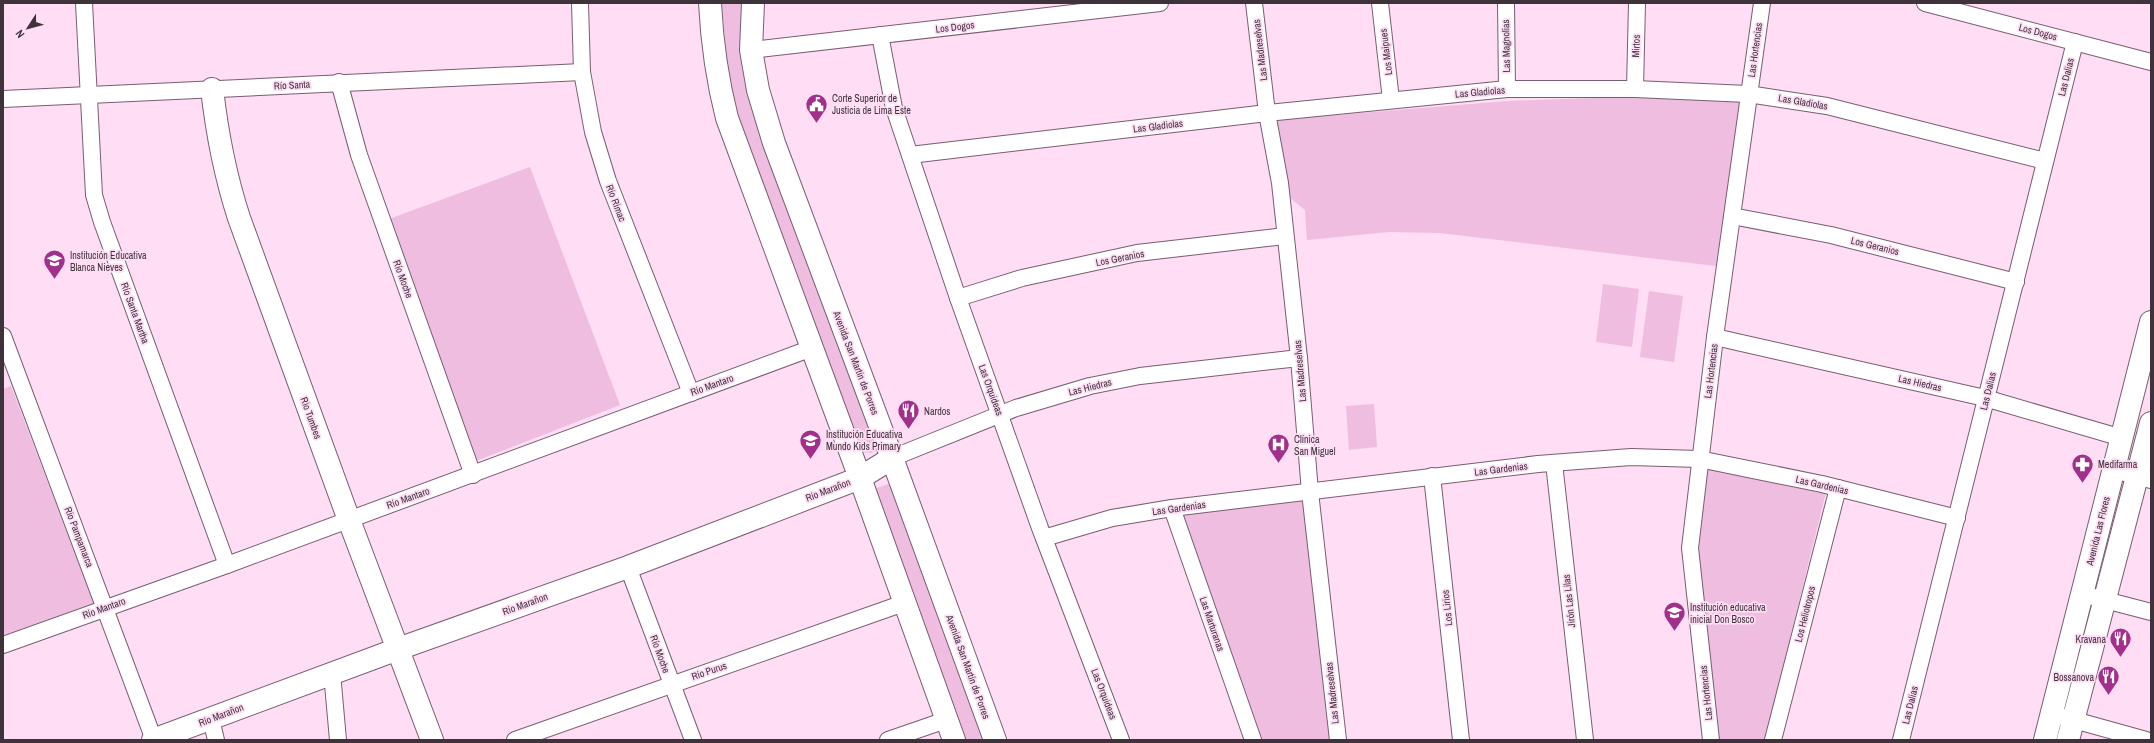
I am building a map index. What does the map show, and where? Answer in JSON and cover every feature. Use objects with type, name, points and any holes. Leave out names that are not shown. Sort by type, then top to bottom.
[{"type":"street","name":"Río Santa Martha","points":[[84,3],[94,195],[102,222],[227,565]]},
{"type":"street","name":"Río Rimac","points":[[580,3],[582,72],[593,132],[608,181],[691,393]]},
{"type":"street","points":[[710,3],[712,46],[718,81],[727,118],[860,478],[954,740]]},
{"type":"street","name":"Avenida San Martín de Porres","points":[[753,3],[751,50],[758,90],[774,143],[892,458],[995,740]]},
{"type":"street","name":"Los Dogos","points":[[751,50],[1160,3]]},
{"type":"street","name":"Las Madreselvas","points":[[1254,3],[1267,113],[1280,183],[1299,358],[1310,492],[1338,740]]},
{"type":"street","name":"Los Maipues","points":[[1380,3],[1391,100]]},
{"type":"street","name":"Las Magnolias","points":[[1506,3],[1507,89]]},
{"type":"street","name":"Mirtos","points":[[1635,89],[1637,3]]},
{"type":"street","name":"Las Hortencias","points":[[1711,740],[1690,548],[1699,459],[1715,337],[1762,3]]},
{"type":"street","name":"Los Dogos","points":[[1925,3],[2151,62]]},
{"type":"street","name":"Las Orquideas","points":[[880,35],[894,108],[958,298],[1044,538],[1121,740]]},
{"type":"street","name":"Las Dalias","points":[[1901,740],[1985,398],[2016,282],[2075,42]]},
{"type":"street","name":"Río Santa","points":[[3,99],[88,96],[339,82],[582,72]]},
{"type":"street","name":"Río Moche","points":[[339,82],[359,155],[473,475]]},
{"type":"street","name":"Rio Tumbes","points":[[212,89],[216,126],[228,183],[348,520],[432,740]]},
{"type":"street","name":"Las Gladiolas","points":[[910,156],[1267,113],[1507,89],[1635,89],[1748,94],[1827,106],[2045,161]]},
{"type":"street","name":"Los Geranios","points":[[1732,216],[1831,235],[2016,282]]},
{"type":"street","name":"Los Geranios","points":[[958,298],[1022,278],[1137,254],[1285,236]]},
{"type":"street","name":"Avenida Las Flores","points":[[2045,740],[2122,438],[2148,348],[2151,322]]},
{"type":"street","name":"Río Pampamarca","points":[[3,336],[106,608],[153,740]]},
{"type":"street","name":"Las Hiedras","points":[[1715,337],[1985,398],[2122,438]]},
{"type":"street","name":"Río Mantaro","points":[[3,645],[473,475],[812,348]]},
{"type":"street","name":"Las Hiedras","points":[[892,458],[1000,415],[1097,384],[1140,376],[1299,358]]},
{"type":"street","points":[[2071,730],[2106,601],[2145,478],[2151,423]]},
{"type":"street","name":"Las Gardenias","points":[[1044,538],[1112,518],[1172,508],[1432,476],[1554,463],[1631,457],[1699,459],[1838,488],[1956,518]]},
{"type":"street","name":"Río Marañon","points":[[153,740],[213,730],[332,673],[628,567],[860,478],[892,458]]},
{"type":"street","name":"Jirón Las Lilas","points":[[1554,463],[1585,740]]},
{"type":"street","points":[[2114,470],[2145,478]]},
{"type":"street","name":"Los Lirios","points":[[1432,476],[1461,740]]},
{"type":"street","name":"Los Heliotropos","points":[[1773,740],[1838,488]]},
{"type":"street","name":"Las Marturanas","points":[[1172,508],[1253,740]]},
{"type":"street","name":"Río Moche","points":[[628,567],[693,740]]},
{"type":"street","points":[[2082,594],[2151,612]]},
{"type":"street","name":"Río Purus","points":[[515,740],[904,603]]},
{"type":"street","points":[[332,673],[338,740]]},
{"type":"street","points":[[2051,715],[2071,730],[2146,740]]},
{"type":"street","points":[[888,740],[946,720]]},
{"type":"shaded area","points":[[722,3],[747,3],[746,44],[880,448],[872,453],[861,452],[729,89]]},
{"type":"shaded area","points":[[1647,96],[1742,101],[1716,266],[1440,233],[1389,232],[1307,240],[1305,210],[1285,194],[1275,120],[1507,101]]},
{"type":"shaded area","points":[[530,167],[620,405],[476,461],[389,219]]},
{"type":"shaded area","points":[[1603,284],[1639,289],[1632,347],[1596,342]]},
{"type":"shaded area","points":[[1649,291],[1683,296],[1674,362],[1640,357]]},
{"type":"shaded area","points":[[11,386],[94,603],[3,635],[3,389]]},
{"type":"shaded area","points":[[1374,404],[1377,447],[1349,450],[1346,406]]},
{"type":"shaded area","points":[[1707,467],[1826,492],[1765,740],[1717,740],[1697,547]]},
{"type":"shaded area","points":[[894,482],[989,740],[966,740],[874,489]]},
{"type":"shaded area","points":[[1303,498],[1331,740],[1262,740],[1182,512]]},
{"type":"place","name":"Corte Superior de Justicia de Lima Este","points":[[817,124]]},
{"type":"place","name":"Institución Educativa Blanca Nieves","points":[[54,280]]},
{"type":"place","name":"Nardos","points":[[909,430]]},
{"type":"place","name":"Institución Educativa Mundo Kids Primary","points":[[810,460]]},
{"type":"place","name":"Clínica San Miguel","points":[[1279,464]]},
{"type":"place","name":"Medifarma","points":[[2083,484]]},
{"type":"place","name":"Institución educativa inicial Don Bosco","points":[[1675,632]]},
{"type":"place","name":"Kravana","points":[[2121,658]]},
{"type":"place","name":"Bossanova","points":[[2109,696]]}]
